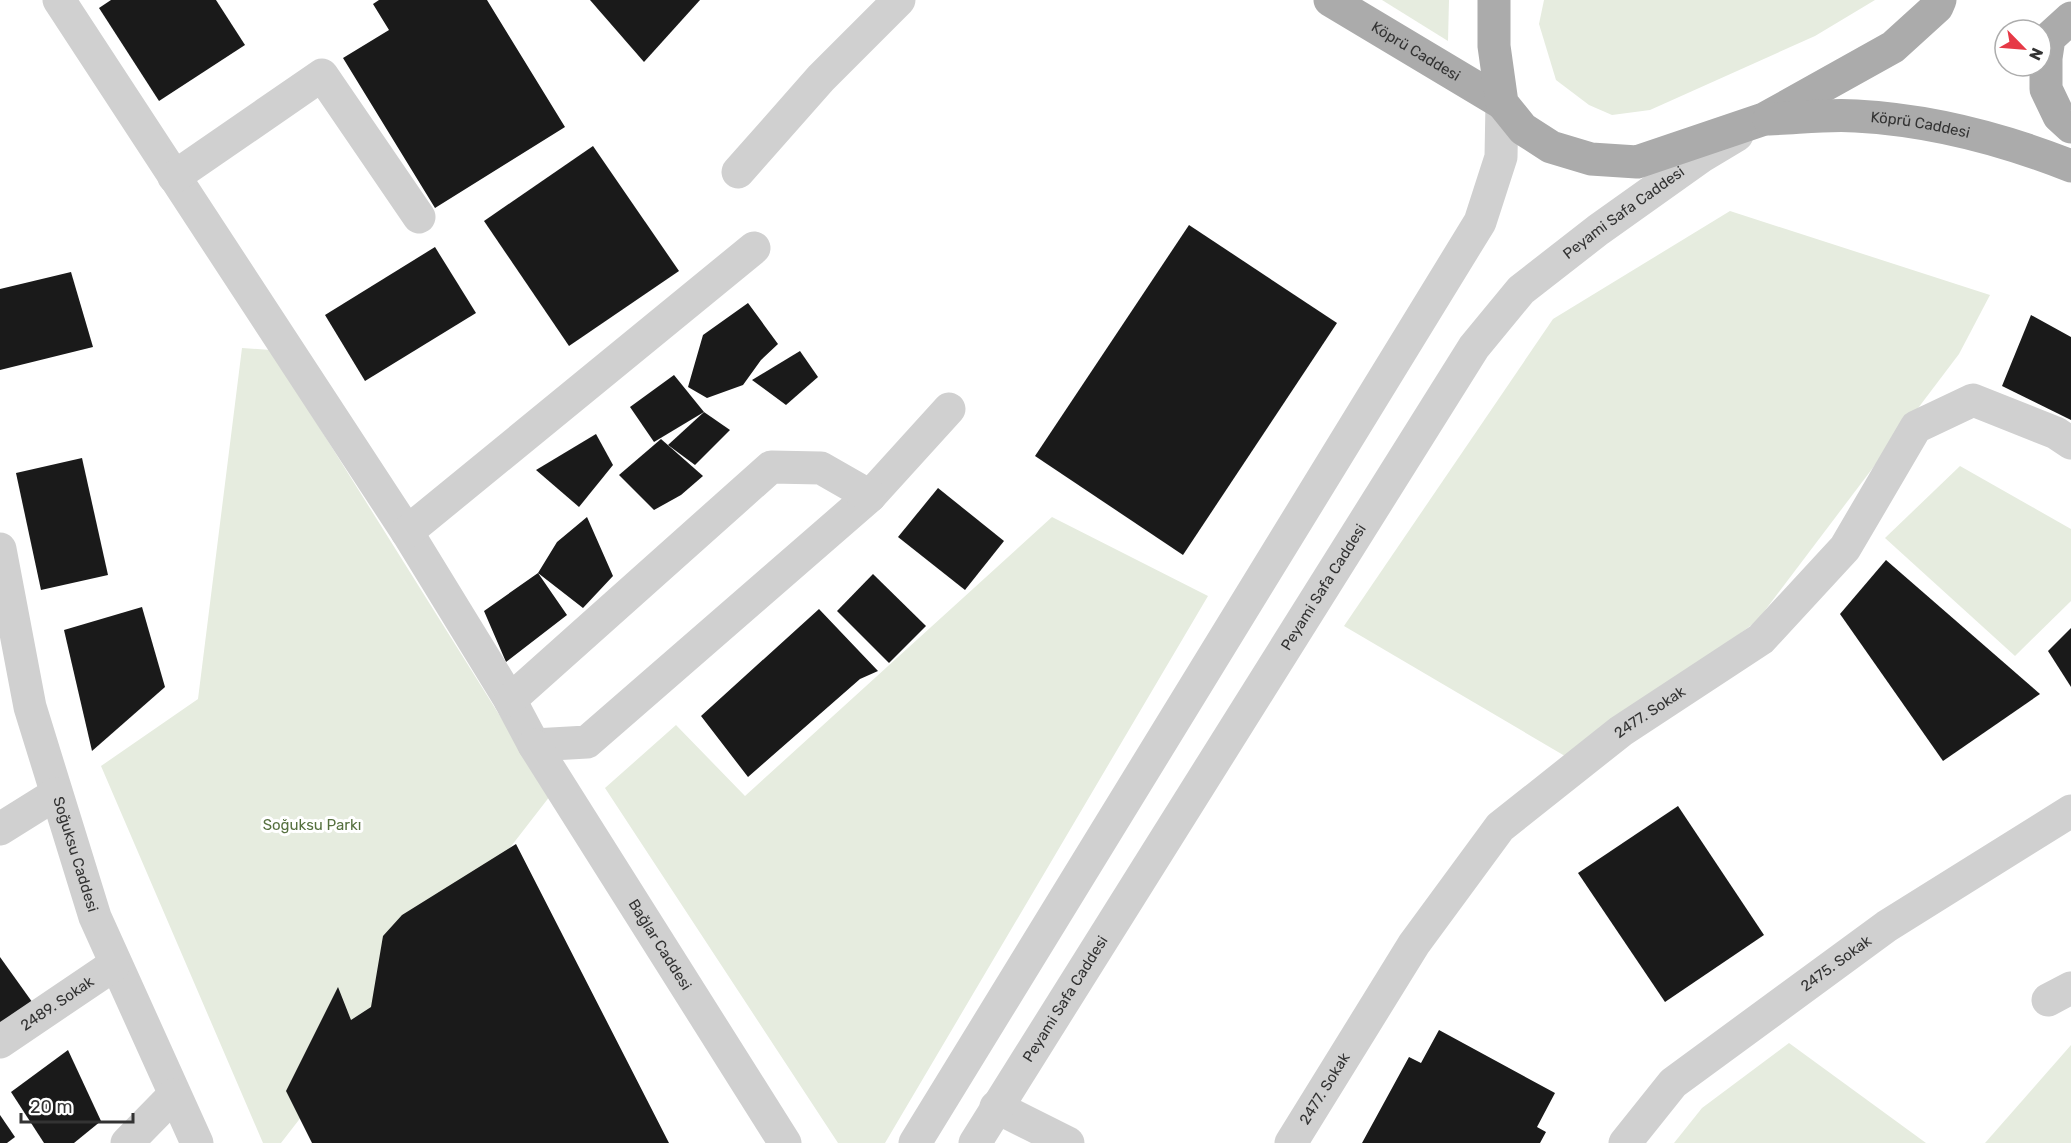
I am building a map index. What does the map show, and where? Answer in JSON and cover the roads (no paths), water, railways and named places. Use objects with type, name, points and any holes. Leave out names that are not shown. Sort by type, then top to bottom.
[{"type":"main road","name":"Köprü Caddesi","points":[[1330,0],[1502,103]]},
{"type":"main road","points":[[1494,0],[1494,46],[1502,103],[1523,129],[1551,147],[1591,159],[1637,162],[1764,119],[1893,47],[1937,7],[1940,0]]},
{"type":"main road","points":[[2071,18],[2049,38],[2046,58],[2046,89],[2059,116],[2071,127]]},
{"type":"main road","name":"Köprü Caddesi","points":[[1764,119],[1856,116],[1934,126],[2026,148],[2071,166]]},
{"type":"street","name":"Bağlar Caddesi","points":[[59,0],[407,532],[510,700],[534,745],[785,1143]]},
{"type":"street","points":[[738,172],[821,78],[899,0]]},
{"type":"street","points":[[174,177],[322,75],[419,217]]},
{"type":"street","points":[[915,1143],[1480,222],[1501,157],[1502,103]]},
{"type":"street","name":"Peyami Safa Caddesi","points":[[975,1143],[1474,347],[1521,290],[1598,230],[1702,156],[1764,119]]},
{"type":"street","points":[[407,532],[754,248]]},
{"type":"street","name":"2477. Sokak","points":[[1292,1143],[1414,944],[1500,827],[1621,731],[1761,639],[1845,548],[1916,427],[1973,400],[2056,433],[2071,443]]},
{"type":"street","points":[[534,745],[586,742],[870,496],[949,409]]},
{"type":"street","points":[[510,700],[771,467],[821,468],[870,496]]},
{"type":"street","name":"Soğuksu Caddesi","points":[[0,549],[7,618],[30,707],[95,918],[194,1141]]},
{"type":"street","points":[[0,830],[56,794]]},
{"type":"street","name":"2475. Sokak","points":[[1625,1143],[1673,1083],[1887,926],[2071,811]]},
{"type":"street","name":"2489. Sokak","points":[[0,1042],[114,965]]},
{"type":"street","points":[[127,1143],[174,1095]]},
{"type":"street","points":[[996,1107],[1068,1143]]},
{"type":"park label","name":"Soğuksu Parkı","points":[[312,825]]}]
